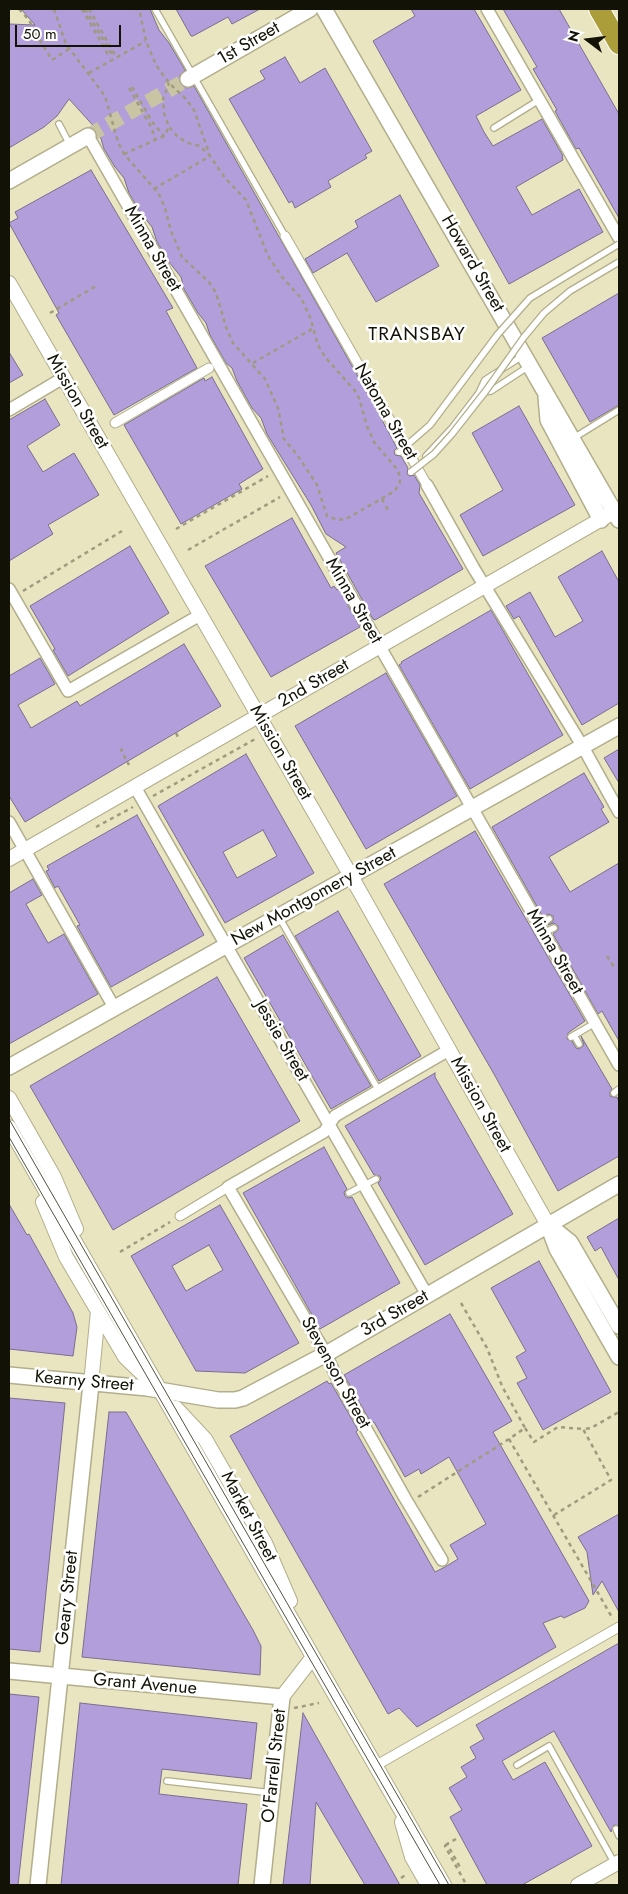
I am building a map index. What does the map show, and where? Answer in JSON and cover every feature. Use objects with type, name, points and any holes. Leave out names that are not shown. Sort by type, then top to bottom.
[{"type":"highway","points":[[599,9],[619,44]]},
{"type":"main road","name":"1st Street","points":[[191,77],[310,9]]},
{"type":"main road","name":"Howard Street","points":[[324,9],[528,360],[614,515]]},
{"type":"main road","points":[[9,181],[88,136]]},
{"type":"main road","points":[[545,390],[548,420],[614,515]]},
{"type":"main road","name":"New Montgomery Street","points":[[9,1067],[472,810],[619,726]]},
{"type":"main road","name":"3rd Street","points":[[160,1390],[218,1400],[235,1400],[255,1392],[326,1354],[619,1184]]},
{"type":"main road","name":"Mission Street","points":[[548,1225],[570,1242],[619,1326]]},
{"type":"main road","name":"Mission Street","points":[[548,1225],[557,1249],[619,1357]]},
{"type":"main road","name":"Kearny Street","points":[[9,1375],[160,1390]]},
{"type":"main road","name":"Geary Street","points":[[38,1885],[91,1384]]},
{"type":"main road","name":"Grant Avenue","points":[[9,1671],[282,1697]]},
{"type":"main road","name":"O'Farrell Street","points":[[262,1885],[282,1697]]},
{"type":"street","points":[[487,9],[619,238]]},
{"type":"street","name":"Minna Street","points":[[88,136],[472,810],[546,926],[595,1023],[619,1065]]},
{"type":"street","name":"Natoma Street","points":[[285,236],[427,485],[583,747],[619,812]]},
{"type":"street","name":"Mission Street","points":[[9,283],[351,876],[548,1225]]},
{"type":"street","points":[[114,423],[209,368]]},
{"type":"street","points":[[9,410],[63,378]]},
{"type":"street","name":"2nd Street","points":[[9,859],[486,586],[614,515]]},
{"type":"street","points":[[11,593],[68,691],[200,615]]},
{"type":"street","name":"Jessie Street","points":[[135,787],[427,1295]]},
{"type":"street","points":[[9,822],[115,1009]]},
{"type":"street","points":[[180,1216],[324,1132],[335,1116],[449,1050]]},
{"type":"street","name":"Market Street","points":[[9,1098],[54,1177],[101,1287]]},
{"type":"street","name":"Market Street","points":[[9,1127],[444,1885]]},
{"type":"street","name":"Market Street","points":[[21,1148],[66,1257],[125,1357],[160,1390]]},
{"type":"street","name":"Stevenson Street","points":[[228,1187],[263,1241],[326,1354],[335,1374],[442,1560]]},
{"type":"street","name":"Geary Street","points":[[91,1384],[98,1311]]},
{"type":"street","points":[[375,1766],[618,1627]]},
{"type":"street","name":"O'Farrell Street","points":[[282,1697],[313,1657]]},
{"type":"street","name":"Market Street","points":[[395,1800],[412,1857],[428,1885]]},
{"type":"street","points":[[578,1885],[617,1863]]},
{"type":"lane","name":"Natoma Street","points":[[155,9],[191,77],[285,236]]},
{"type":"lane","points":[[494,128],[539,100]]},
{"type":"lane","points":[[59,124],[70,145]]},
{"type":"lane","points":[[399,452],[430,425],[498,334],[530,298],[619,244]]},
{"type":"lane","points":[[411,472],[434,454],[452,434],[486,392],[524,337],[544,313],[570,291],[619,262]]},
{"type":"lane","points":[[426,456],[453,427],[479,393],[485,380],[528,360]]},
{"type":"lane","points":[[479,393],[491,391],[528,360]]},
{"type":"lane","points":[[572,438],[619,410]]},
{"type":"lane","points":[[279,917],[379,1091]]},
{"type":"lane","points":[[579,1044],[573,1036],[595,1023]]},
{"type":"lane","points":[[349,1193],[376,1179]]},
{"type":"lane","points":[[517,1765],[549,1746],[617,1863]]},
{"type":"lane","points":[[167,1781],[272,1793]]},
{"type":"lane","points":[[616,1829],[619,1836]]},
{"type":"path","points":[[19,9],[29,20],[35,34],[52,60],[69,49]]},
{"type":"path","points":[[54,9],[69,49],[105,96],[111,111],[118,142],[124,154],[154,189],[165,208],[171,231],[182,256],[209,282],[216,293],[233,343],[265,379],[278,408],[284,439],[317,485],[327,516],[338,520],[346,519],[395,491],[400,482],[397,468],[374,442],[359,398],[353,387],[325,357],[318,345],[310,317],[301,298],[268,256],[246,200],[225,178],[210,156],[200,146],[188,143],[178,137],[169,127],[164,113],[163,99],[169,83]]},
{"type":"path","points":[[82,9],[113,56],[87,9]]},
{"type":"path","points":[[136,9],[140,13],[146,41],[156,65],[169,83],[194,110],[210,156]]},
{"type":"path","points":[[88,73],[146,41]]},
{"type":"path","points":[[156,140],[131,88],[153,123],[164,136]]},
{"type":"path","points":[[124,154],[164,136],[169,127]]},
{"type":"path","points":[[154,189],[210,156]]},
{"type":"path","points":[[50,313],[96,286]]},
{"type":"path","points":[[252,363],[312,328]]},
{"type":"path","points":[[176,529],[270,475]]},
{"type":"path","points":[[188,550],[282,496]]},
{"type":"path","points":[[382,499],[389,512]]},
{"type":"path","points":[[11,593],[122,531]]},
{"type":"path","points":[[123,749],[121,750],[129,765]]},
{"type":"path","points":[[608,956],[614,967]]},
{"type":"path","points":[[120,1252],[180,1216]]},
{"type":"path","points":[[461,1303],[487,1348],[502,1386],[534,1442],[558,1428],[591,1428],[619,1412]]},
{"type":"path","points":[[408,1503],[525,1428]]},
{"type":"path","points":[[554,1515],[611,1480],[583,1429]]},
{"type":"path","points":[[510,1438],[618,1627]]},
{"type":"path","points":[[293,1708],[319,1702]]},
{"type":"path","points":[[447,1844],[456,1839]]},
{"type":"path","points":[[447,1844],[461,1868]]},
{"type":"path","points":[[447,1844],[445,1846],[466,1884]]},
{"type":"building","points":[[21,9],[150,9],[159,30],[185,70],[180,75],[180,83],[187,88],[194,86],[374,405],[397,448],[394,451],[395,455],[401,456],[408,468],[407,474],[410,476],[414,475],[420,485],[419,493],[463,569],[375,620],[373,619],[336,553],[346,547],[326,534],[311,505],[267,434],[261,418],[252,408],[232,368],[226,363],[210,335],[206,323],[184,289],[181,277],[169,262],[157,242],[152,227],[140,212],[129,193],[124,178],[104,149],[99,132],[69,99],[57,116],[44,127],[9,148],[9,24],[35,25]]},
{"type":"building","points":[[176,9],[260,9],[232,24],[228,17],[191,36]]},
{"type":"building","points":[[411,9],[474,9],[521,90],[476,116],[484,132],[493,146],[542,119],[563,156],[563,160],[516,187],[532,215],[579,189],[603,232],[509,284],[373,41],[415,16]]},
{"type":"building","points":[[503,9],[559,9],[619,114],[619,218],[579,148],[576,149],[555,111],[557,110],[533,69],[537,67]]},
{"type":"building","points":[[285,57],[300,83],[325,68],[372,151],[365,155],[367,158],[328,181],[331,187],[295,208],[292,201],[289,203],[229,99],[265,79],[260,71]]},
{"type":"building","points":[[91,170],[173,308],[166,311],[197,368],[114,415],[56,315],[59,313],[9,223],[18,218],[15,212]]},
{"type":"building","points":[[400,195],[439,266],[376,302],[347,253],[313,273],[305,259],[358,227],[355,221]]},
{"type":"building","points":[[619,293],[619,405],[590,422],[542,338]]},
{"type":"building","points":[[9,352],[23,375],[9,383]]},
{"type":"building","points":[[212,377],[263,469],[239,484],[242,489],[181,524],[124,425],[204,378],[205,381]]},
{"type":"building","points":[[45,399],[60,425],[27,446],[43,472],[74,453],[99,495],[48,525],[53,534],[9,561],[9,420]]},
{"type":"building","points":[[519,406],[575,505],[483,556],[460,515],[503,490],[472,433]]},
{"type":"building","points":[[292,518],[331,588],[334,586],[337,590],[339,589],[360,627],[271,677],[205,566]]},
{"type":"building","points":[[130,546],[169,613],[68,676],[30,606]]},
{"type":"building","points":[[602,551],[619,582],[619,703],[582,725],[519,616],[514,619],[506,606],[530,592],[555,637],[583,621],[558,577]]},
{"type":"building","points":[[491,610],[563,735],[470,789],[399,665],[401,662]]},
{"type":"building","points":[[184,644],[221,706],[25,822],[9,796],[9,676],[40,658],[55,684],[18,705],[31,728],[77,701],[80,706]]},
{"type":"building","points":[[386,673],[457,796],[366,849],[295,726]]},
{"type":"building","points":[[619,749],[619,783],[604,758]]},
{"type":"building","points":[[246,754],[314,873],[225,923],[158,806]],"holes":[[[263,830],[277,856],[237,878],[223,852]]]},
{"type":"building","points":[[584,773],[604,807],[601,809],[609,822],[549,857],[570,892],[619,863],[619,1041],[602,1011],[598,1014],[553,934],[558,930],[558,926],[554,923],[548,925],[553,921],[553,916],[548,914],[543,917],[492,827]]},
{"type":"building","points":[[137,815],[204,935],[111,987],[77,926],[80,925],[58,886],[55,888],[46,871],[49,870],[47,866]]},
{"type":"building","points":[[475,831],[585,1021],[568,1033],[567,1039],[572,1041],[576,1048],[579,1049],[584,1045],[581,1036],[612,1089],[610,1096],[617,1097],[619,1102],[619,1156],[558,1191],[494,1074],[384,884]]},
{"type":"building","points":[[33,879],[42,895],[26,904],[48,943],[64,934],[98,994],[9,1044],[9,893]]},
{"type":"building","points":[[338,911],[421,1056],[379,1081],[295,936]]},
{"type":"building","points":[[283,935],[371,1086],[331,1109],[244,958]]},
{"type":"building","points":[[217,977],[300,1121],[113,1230],[30,1086]]},
{"type":"building","points":[[435,1073],[435,1077],[513,1214],[425,1265],[378,1183],[381,1180],[380,1176],[374,1175],[345,1126]]},
{"type":"building","points":[[324,1147],[347,1189],[344,1192],[345,1196],[348,1198],[352,1197],[400,1283],[320,1329],[243,1193]]},
{"type":"building","points":[[9,1204],[27,1235],[29,1234],[73,1313],[77,1327],[73,1356],[9,1349]]},
{"type":"building","points":[[220,1205],[299,1343],[245,1373],[196,1371],[131,1256]],"holes":[[[209,1245],[223,1270],[186,1291],[172,1266]]]},
{"type":"building","points":[[619,1218],[619,1280],[601,1247],[595,1251],[587,1237]]},
{"type":"building","points":[[539,1261],[611,1392],[543,1430],[517,1383],[527,1378],[516,1357],[526,1351],[491,1288]]},
{"type":"building","points":[[450,1314],[512,1421],[493,1432],[589,1601],[585,1608],[564,1618],[561,1616],[543,1623],[556,1647],[417,1727],[399,1708],[388,1714],[230,1436],[327,1381],[329,1384],[331,1383],[358,1430],[356,1432],[435,1572],[445,1567],[458,1559],[450,1545],[486,1524],[449,1457],[421,1474],[419,1469],[405,1477],[374,1422],[371,1423],[344,1375]]},
{"type":"building","points":[[9,1398],[65,1403],[40,1652],[9,1649]]},
{"type":"building","points":[[109,1412],[126,1412],[253,1630],[261,1646],[260,1675],[82,1657]]},
{"type":"building","points":[[619,1514],[619,1612],[602,1581],[593,1595],[587,1552],[578,1537]]},
{"type":"building","points":[[619,1643],[619,1826],[614,1825],[611,1832],[554,1731],[502,1761],[513,1780],[545,1762],[592,1846],[522,1885],[487,1885],[450,1817],[462,1810],[449,1788],[467,1777],[461,1767],[476,1758],[470,1747],[484,1739],[476,1725]]},
{"type":"building","points":[[9,1694],[39,1697],[18,1885],[9,1885]]},
{"type":"building","points":[[80,1703],[257,1723],[251,1779],[162,1769],[159,1794],[247,1804],[238,1885],[61,1885]]},
{"type":"building","points":[[303,1713],[400,1885],[365,1885],[316,1802],[310,1885],[283,1885]]},
{"type":"tunnel","points":[[88,136],[188,79]]},
{"type":"tram line","points":[[9,1119],[449,1885]]},
{"type":"tram line","points":[[9,1137],[440,1885]]},
{"type":"district","name":"TRANSBAY","points":[[417,335]]}]
